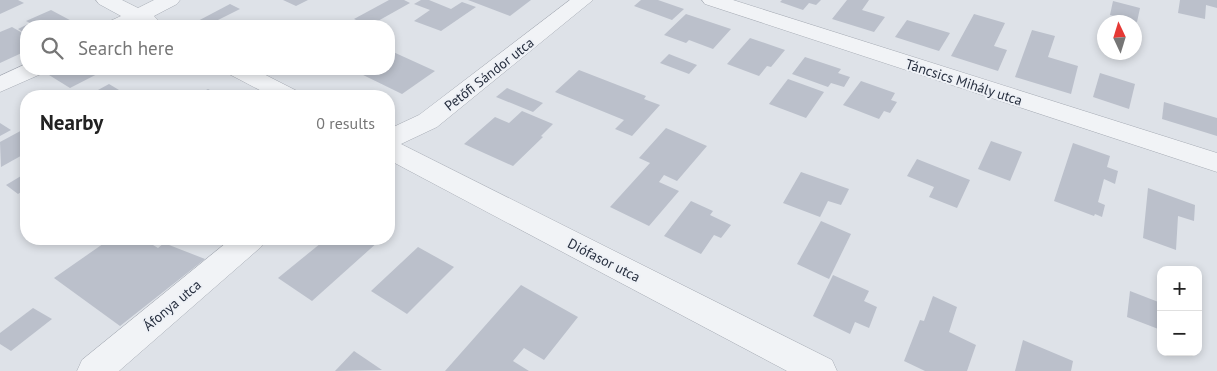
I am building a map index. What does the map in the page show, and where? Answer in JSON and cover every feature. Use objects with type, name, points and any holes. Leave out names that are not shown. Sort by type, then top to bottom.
[{"type":"street","points":[[106,0],[145,20]]},
{"type":"street","points":[[130,20],[170,0]]},
{"type":"street","name":"Petőfi Sándor utca","points":[[395,136],[428,121],[583,0]]},
{"type":"street","name":"Táncsics Mihály utca","points":[[712,0],[1217,163]]},
{"type":"street","points":[[0,85],[21,75]]},
{"type":"street","points":[[249,75],[277,90]]},
{"type":"street","name":"Diófasor utca","points":[[395,152],[820,371]]},
{"type":"street","name":"Áfonya utca","points":[[94,371],[244,245]]},
{"type":"building","points":[[0,0],[18,0],[24,3],[0,14]]},
{"type":"building","points":[[283,0],[308,0],[296,6]]},
{"type":"building","points":[[389,0],[404,0],[410,3],[380,20],[354,19]]},
{"type":"building","points":[[421,0],[429,0],[451,9],[462,2],[476,7],[441,31],[414,21],[430,10],[414,4]]},
{"type":"building","points":[[468,0],[531,0],[510,16]]},
{"type":"building","points":[[641,0],[658,0],[684,9],[672,20],[634,6]]},
{"type":"building","points":[[782,0],[821,0],[816,5],[809,3],[803,10],[780,2]]},
{"type":"building","points":[[847,0],[869,0],[862,10],[885,17],[874,32],[832,19]]},
{"type":"building","points":[[1180,0],[1217,0],[1217,8],[1206,5],[1205,19],[1178,13]]},
{"type":"building","points":[[1113,1],[1140,8],[1138,15],[1110,15]]},
{"type":"building","points":[[230,4],[240,9],[218,20],[200,20]]},
{"type":"building","points":[[51,10],[70,20],[28,20]]},
{"type":"building","points":[[686,14],[731,29],[713,49],[689,40],[686,43],[664,35]]},
{"type":"building","points":[[974,14],[1005,23],[994,46],[1007,50],[998,71],[951,56]]},
{"type":"building","points":[[907,20],[950,33],[939,51],[895,37]]},
{"type":"building","points":[[12,27],[20,32],[20,54],[0,63],[0,32]]},
{"type":"building","points":[[1032,30],[1055,36],[1048,57],[1078,66],[1071,94],[1015,77]]},
{"type":"building","points":[[750,38],[785,50],[771,67],[767,66],[759,76],[727,64]]},
{"type":"building","points":[[395,53],[435,71],[402,94],[363,75],[395,75]]},
{"type":"building","points":[[669,54],[697,65],[689,74],[660,63]]},
{"type":"building","points":[[805,57],[841,69],[838,73],[850,77],[844,87],[831,83],[828,87],[792,74]]},
{"type":"building","points":[[579,70],[646,96],[644,99],[660,105],[632,136],[615,129],[624,120],[555,92]]},
{"type":"building","points":[[1100,73],[1135,84],[1129,109],[1093,97]]},
{"type":"building","points":[[49,75],[95,75],[70,88]]},
{"type":"building","points":[[788,79],[824,92],[806,118],[769,104]]},
{"type":"building","points":[[861,81],[895,93],[891,100],[897,102],[890,113],[884,111],[879,119],[843,105]]},
{"type":"building","points":[[109,84],[119,90],[98,90]]},
{"type":"building","points":[[507,88],[543,103],[533,112],[496,97]]},
{"type":"building","points":[[1164,102],[1217,118],[1217,136],[1162,119]]},
{"type":"building","points":[[522,111],[553,124],[541,136],[543,137],[513,166],[464,144],[495,117],[509,123]]},
{"type":"building","points":[[0,123],[11,130],[0,136]]},
{"type":"building","points":[[666,128],[707,146],[677,181],[664,175],[659,182],[679,191],[649,226],[610,207],[650,163],[639,158]]},
{"type":"building","points":[[20,131],[20,156],[1,167],[0,142]]},
{"type":"building","points":[[991,141],[1022,152],[1010,181],[978,169]]},
{"type":"building","points":[[1073,143],[1110,156],[1107,167],[1118,171],[1115,184],[1104,179],[1098,202],[1105,205],[1102,217],[1095,214],[1094,216],[1054,201]]},
{"type":"building","points":[[917,159],[970,180],[957,208],[929,197],[934,187],[907,176]]},
{"type":"building","points":[[801,172],[849,189],[841,205],[828,201],[820,217],[783,203]]},
{"type":"building","points":[[20,177],[20,193],[18,194],[6,185]]},
{"type":"building","points":[[1148,188],[1195,205],[1194,221],[1178,216],[1176,250],[1143,238]]},
{"type":"building","points":[[691,201],[713,211],[710,215],[731,225],[721,238],[714,235],[701,254],[664,236]]},
{"type":"building","points":[[821,221],[851,234],[829,279],[797,264]]},
{"type":"building","points":[[101,245],[153,245],[158,248],[162,245],[169,245],[205,259],[120,326],[54,278]]},
{"type":"building","points":[[319,245],[375,245],[312,301],[278,278]]},
{"type":"building","points":[[418,247],[454,267],[407,314],[371,291]]},
{"type":"building","points":[[833,275],[869,291],[864,301],[877,307],[869,328],[855,322],[850,334],[813,316]]},
{"type":"building","points":[[521,285],[578,317],[544,360],[524,348],[513,361],[529,371],[445,371]]},
{"type":"building","points":[[1130,291],[1157,301],[1157,328],[1127,317]]},
{"type":"building","points":[[933,296],[957,307],[949,332],[976,345],[967,371],[925,371],[904,361],[920,320],[924,321]]},
{"type":"building","points":[[33,308],[52,319],[11,351],[0,344],[0,333]]},
{"type":"building","points":[[1023,340],[1073,361],[1071,371],[1015,371]]},
{"type":"building","points":[[354,351],[382,370],[335,371]]}]
